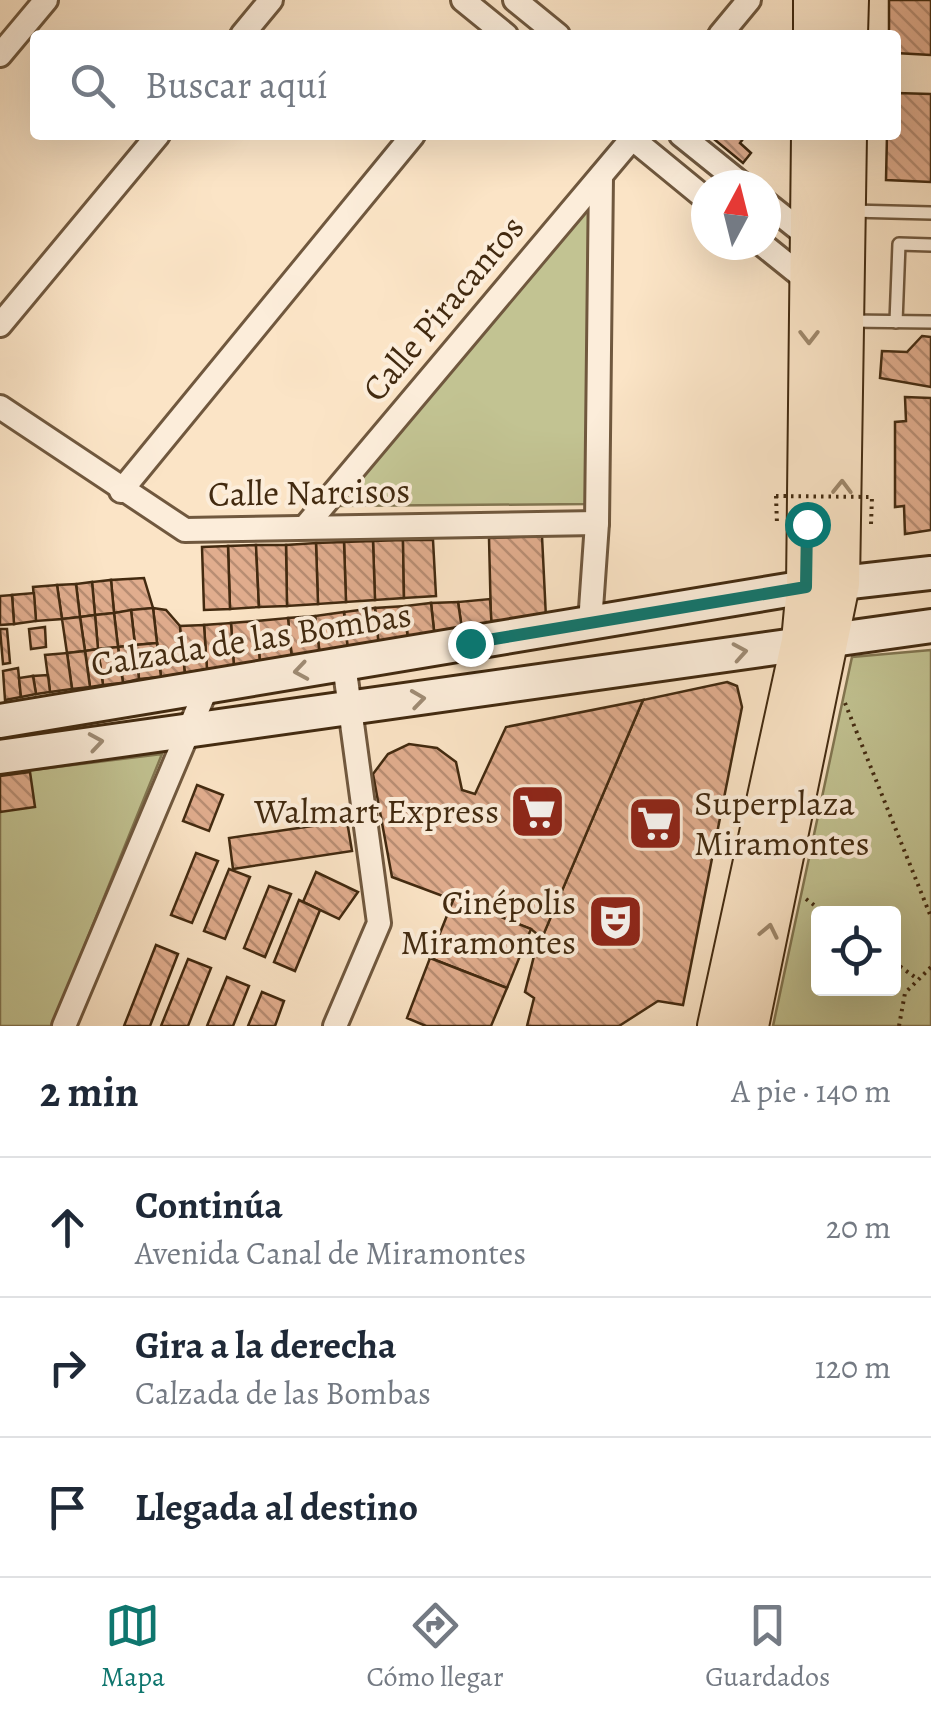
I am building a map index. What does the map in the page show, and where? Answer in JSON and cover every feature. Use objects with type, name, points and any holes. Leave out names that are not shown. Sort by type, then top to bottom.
[{"type":"main road","points":[[812,30],[813,0]]},
{"type":"main road","points":[[848,0],[848,30]]},
{"type":"main road","points":[[811,140],[809,282],[823,586]]},
{"type":"main road","points":[[716,1026],[815,639],[823,586],[845,321],[847,140]]},
{"type":"main road","name":"Calzada de las Bombas","points":[[0,721],[590,623],[931,573]]},
{"type":"main road","points":[[0,758],[190,727],[931,626]]},
{"type":"main road","points":[[749,1026],[819,688],[815,639]]},
{"type":"main road","points":[[350,708],[358,686],[397,655]]},
{"type":"street","points":[[0,56],[46,0]]},
{"type":"street","points":[[246,30],[271,0]]},
{"type":"street","points":[[463,0],[497,30]]},
{"type":"street","points":[[724,30],[749,0]]},
{"type":"street","points":[[502,30],[520,2],[552,30]]},
{"type":"street","points":[[0,325],[154,140]]},
{"type":"street","points":[[121,491],[409,140]]},
{"type":"street","name":"Calle Piracantos","points":[[305,527],[629,140]]},
{"type":"street","points":[[637,140],[691,186]]},
{"type":"street","points":[[687,140],[724,170]]},
{"type":"street","points":[[590,623],[596,522],[601,176]]},
{"type":"street","points":[[781,215],[810,238]]},
{"type":"street","points":[[781,259],[809,282]]},
{"type":"street","name":"Calle Narcisos","points":[[0,407],[185,530],[596,522]]},
{"type":"street","points":[[335,1026],[379,923],[344,664]]},
{"type":"street","points":[[64,1026],[207,687]]},
{"type":"lane","points":[[846,211],[931,213]]},
{"type":"lane","points":[[896,322],[899,244],[931,245]]},
{"type":"lane","points":[[845,321],[931,322]]},
{"type":"path","points":[[776,524],[776,496],[872,498],[872,524]]},
{"type":"path","points":[[819,688],[842,695],[931,917]]},
{"type":"path","points":[[901,967],[916,978]]},
{"type":"path","points":[[899,1026],[905,993],[931,967]]},
{"type":"green space","points":[[596,190],[588,504],[334,506]]},
{"type":"green space","points":[[931,650],[931,1026],[773,1026],[852,657]]},
{"type":"green space","points":[[162,754],[52,1026],[0,1026],[0,774]]},
{"type":"building","points":[[889,0],[931,0],[931,55],[901,53],[901,30],[889,30]]},
{"type":"building","points":[[901,93],[931,94],[931,182],[886,180],[887,140],[901,140]]},
{"type":"building","points":[[715,140],[742,140],[740,143],[751,153],[743,163]]},
{"type":"building","points":[[922,336],[931,337],[931,387],[880,378],[882,351],[907,352]]},
{"type":"building","points":[[905,397],[931,398],[931,530],[905,534],[904,506],[895,507],[895,422],[906,421]]},
{"type":"building","points":[[542,536],[546,618],[491,621],[489,538]]},
{"type":"building","points":[[403,540],[404,598],[375,600],[373,541]]},
{"type":"building","points":[[403,540],[433,540],[436,596],[404,598]]},
{"type":"building","points":[[373,541],[375,600],[346,602],[344,542]]},
{"type":"building","points":[[344,542],[346,602],[318,604],[316,543]]},
{"type":"building","points":[[316,543],[318,604],[287,606],[286,545]]},
{"type":"building","points":[[256,545],[259,607],[230,609],[228,546]]},
{"type":"building","points":[[256,545],[286,545],[287,606],[259,607]]},
{"type":"building","points":[[228,546],[230,609],[204,610],[202,547]]},
{"type":"building","points":[[144,578],[153,608],[114,613],[111,580]]},
{"type":"building","points":[[111,580],[114,613],[95,615],[92,582]]},
{"type":"building","points":[[92,582],[95,615],[80,617],[76,584]]},
{"type":"building","points":[[76,584],[80,617],[62,619],[57,585]]},
{"type":"building","points":[[57,585],[62,619],[36,621],[33,587]]},
{"type":"building","points":[[34,593],[36,621],[14,624],[12,595]]},
{"type":"building","points":[[12,595],[14,624],[0,625],[0,596]]},
{"type":"building","points":[[490,599],[492,631],[463,636],[458,602]]},
{"type":"building","points":[[458,602],[463,636],[435,640],[431,603]]},
{"type":"building","points":[[431,603],[435,640],[408,643],[405,606]]},
{"type":"building","points":[[405,606],[408,643],[379,648],[375,608]]},
{"type":"building","points":[[153,608],[166,610],[180,626],[185,673],[161,677]]},
{"type":"building","points":[[153,608],[157,643],[135,645],[131,610]]},
{"type":"building","points":[[375,608],[379,648],[348,652],[344,612]]},
{"type":"building","points":[[131,610],[135,645],[118,647],[114,613]]},
{"type":"building","points":[[344,612],[348,652],[320,656],[315,616]]},
{"type":"building","points":[[114,613],[118,647],[98,649],[95,615]]},
{"type":"building","points":[[95,615],[98,649],[85,651],[80,617]]},
{"type":"building","points":[[315,616],[320,656],[292,660],[288,618]]},
{"type":"building","points":[[80,617],[85,651],[67,653],[62,619]]},
{"type":"building","points":[[288,618],[292,660],[260,665],[257,621]]},
{"type":"building","points":[[257,621],[260,665],[234,668],[231,623]]},
{"type":"building","points":[[231,623],[234,668],[207,669],[204,625]]},
{"type":"building","points":[[204,625],[207,669],[185,673],[180,626]]},
{"type":"building","points":[[45,627],[46,647],[31,649],[29,629]]},
{"type":"building","points":[[0,629],[7,629],[10,663],[3,664]]},
{"type":"building","points":[[157,643],[161,677],[139,679],[135,645]]},
{"type":"building","points":[[135,645],[139,679],[123,683],[118,647]]},
{"type":"building","points":[[118,647],[123,683],[103,685],[98,649]]},
{"type":"building","points":[[98,649],[103,685],[90,687],[85,651]]},
{"type":"building","points":[[85,651],[90,687],[72,689],[67,653]]},
{"type":"building","points":[[67,653],[72,689],[50,692],[45,655]]},
{"type":"building","points":[[18,668],[21,697],[5,700],[3,671]]},
{"type":"building","points":[[48,675],[50,692],[36,694],[33,676]]},
{"type":"building","points":[[33,676],[36,694],[21,697],[19,678]]},
{"type":"building","name":"Superplaza Miramontes","points":[[727,682],[737,686],[742,707],[683,1005],[658,1001],[619,1026],[527,1026],[534,998],[525,992],[534,956],[643,700]]},
{"type":"building","points":[[643,700],[542,938],[531,929],[392,877],[373,774],[388,754],[409,744],[437,748],[456,762],[462,790],[475,794],[506,727]]},
{"type":"building","points":[[30,772],[35,807],[0,812],[0,776]]},
{"type":"building","points":[[197,785],[223,795],[209,831],[183,821]]},
{"type":"building","points":[[347,821],[352,851],[233,869],[229,838]]},
{"type":"building","points":[[196,853],[218,861],[192,923],[171,915]]},
{"type":"building","points":[[229,869],[250,877],[225,939],[204,931]]},
{"type":"building","points":[[316,872],[358,892],[339,919],[303,902]]},
{"type":"building","points":[[269,886],[291,894],[265,957],[244,948]]},
{"type":"building","points":[[454,898],[531,929],[507,988],[430,958]]},
{"type":"building","points":[[299,900],[320,910],[295,971],[274,962]]},
{"type":"building","points":[[156,945],[178,954],[150,1026],[124,1026]]},
{"type":"building","points":[[430,958],[507,988],[491,1026],[426,1026],[407,1018]]},
{"type":"building","points":[[188,959],[211,968],[188,1026],[161,1026]]},
{"type":"building","points":[[227,977],[249,986],[233,1026],[207,1026]]},
{"type":"building","points":[[262,992],[284,1001],[275,1026],[248,1026]]},
{"type":"place","name":"Walmart Express","points":[[538,811]]},
{"type":"place","name":"Superplaza Miramontes","points":[[655,823]]},
{"type":"place","name":"Cinépolis Miramontes","points":[[615,922]]},
{"type":"route","points":[[470,643],[806,587],[807,524]]}]
